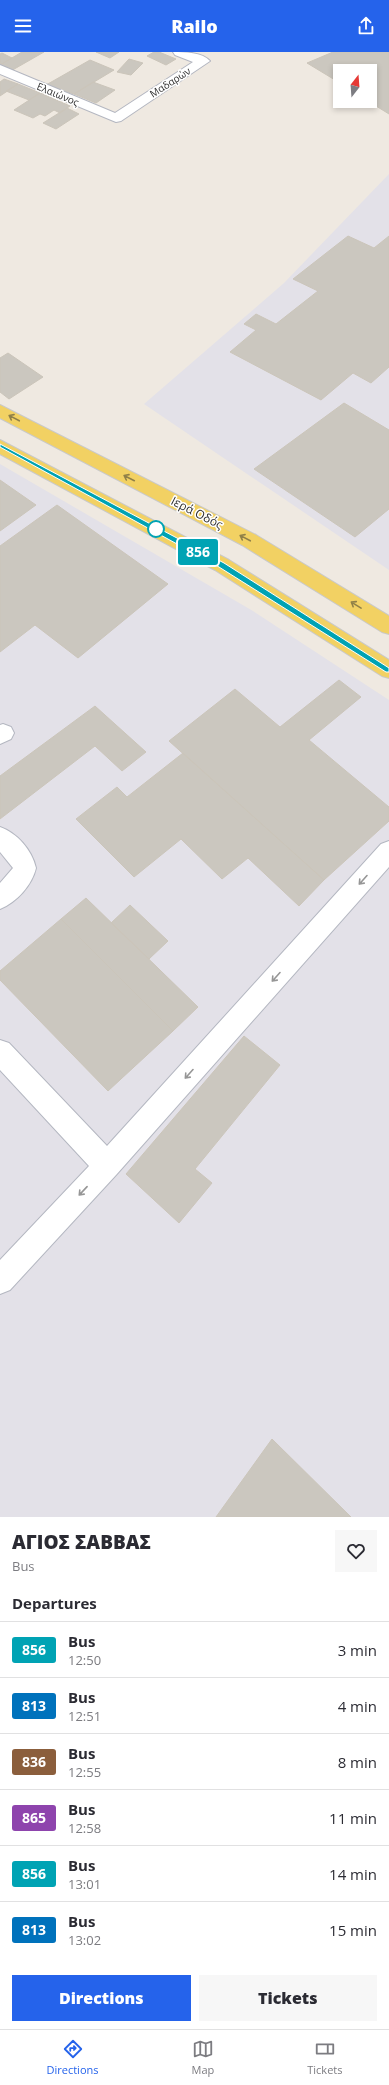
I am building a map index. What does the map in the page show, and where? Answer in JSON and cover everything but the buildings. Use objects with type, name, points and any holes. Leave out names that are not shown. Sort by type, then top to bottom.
[{"type":"main road","name":"Ιερά Οδός","points":[[0,410],[249,540],[389,626]]},
{"type":"main road","points":[[0,446],[222,565],[389,670]]},
{"type":"street","name":"Μαδαρών","points":[[116,118],[203,61],[180,52]]},
{"type":"street","name":"Ελαιώνος","points":[[0,70],[116,118]]},
{"type":"street","points":[[0,837],[20,855],[25,868],[24,875],[19,881],[0,898]]},
{"type":"street","points":[[0,1280],[107,1166],[389,851]]},
{"type":"street","points":[[0,1052],[107,1166]]},
{"type":"shaded area","points":[[389,174],[389,570],[144,404],[284,283]]},
{"type":"shaded area","points":[[0,464],[253,611],[389,700],[389,1517],[0,1517]]},
{"type":"bus line","name":"856","points":[[0,446],[222,565],[370,656],[389,670]]}]
